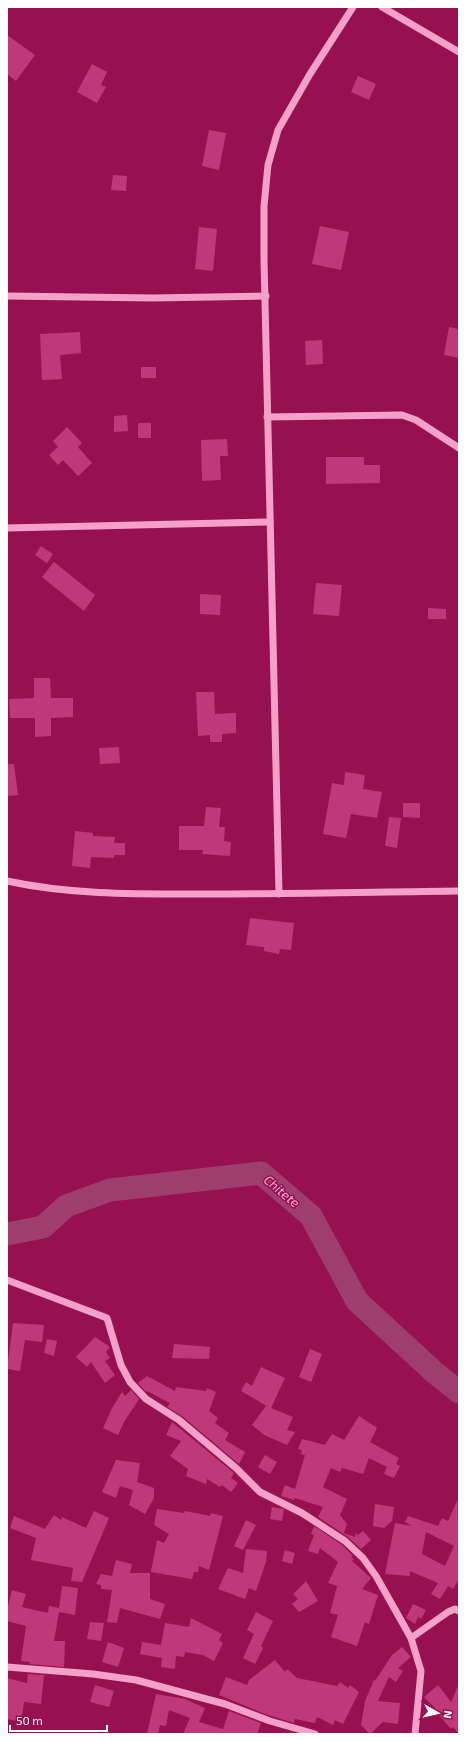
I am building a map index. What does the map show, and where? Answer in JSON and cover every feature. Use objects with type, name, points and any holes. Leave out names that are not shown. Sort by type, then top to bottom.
[{"type":"street","points":[[279,894],[264,245],[268,165],[278,130],[310,74],[353,7]]},
{"type":"street","points":[[382,7],[459,52]]},
{"type":"street","points":[[7,296],[153,298],[266,296]]},
{"type":"street","points":[[267,418],[402,415],[416,420],[459,448]]},
{"type":"street","points":[[7,528],[270,522]]},
{"type":"street","points":[[7,881],[35,887],[88,892],[279,894],[459,891]]},
{"type":"street","points":[[7,1280],[107,1318],[121,1365],[130,1382],[146,1400],[179,1420],[236,1468],[260,1492],[302,1513],[345,1541],[363,1558],[376,1576],[411,1638],[421,1671],[415,1734]]},
{"type":"street","points":[[411,1638],[448,1612],[459,1610]]},
{"type":"street","points":[[7,1667],[93,1674],[136,1680],[225,1704],[270,1721],[315,1734]]},
{"type":"building","points":[[7,35],[35,55],[16,81],[7,74]]},
{"type":"building","points":[[92,64],[107,72],[101,85],[106,87],[97,103],[77,92]]},
{"type":"building","points":[[358,76],[376,84],[369,100],[351,92]]},
{"type":"building","points":[[209,130],[226,133],[219,170],[202,166]]},
{"type":"building","points":[[113,175],[127,176],[126,191],[111,190]]},
{"type":"building","points":[[320,226],[349,232],[341,270],[312,264]]},
{"type":"building","points":[[199,227],[217,229],[213,271],[195,269]]},
{"type":"building","points":[[449,327],[459,329],[459,358],[444,355]]},
{"type":"building","points":[[80,332],[81,353],[60,355],[62,379],[42,380],[40,334]]},
{"type":"building","points":[[322,340],[323,364],[306,365],[305,341]]},
{"type":"building","points":[[141,367],[156,367],[156,378],[141,378]]},
{"type":"building","points":[[127,415],[128,431],[114,432],[114,416]]},
{"type":"building","points":[[138,423],[151,423],[151,438],[138,438]]},
{"type":"building","points":[[67,427],[82,443],[78,447],[92,463],[78,476],[63,460],[58,465],[49,455],[58,447],[53,441]]},
{"type":"building","points":[[227,439],[228,456],[220,456],[221,480],[202,481],[201,440]]},
{"type":"building","points":[[326,457],[364,457],[364,465],[380,465],[380,483],[326,484]]},
{"type":"building","points":[[41,546],[53,554],[47,563],[35,555]]},
{"type":"building","points":[[54,562],[95,595],[84,611],[42,577]]},
{"type":"building","points":[[316,583],[342,585],[339,616],[313,614]]},
{"type":"building","points":[[200,594],[221,595],[220,615],[200,614]]},
{"type":"building","points":[[428,608],[446,609],[446,619],[428,619]]},
{"type":"building","points":[[34,678],[50,678],[51,698],[73,698],[73,717],[51,718],[51,736],[35,737],[35,718],[10,718],[9,699],[34,698]]},
{"type":"building","points":[[196,692],[214,692],[215,714],[236,713],[236,733],[222,734],[222,742],[210,742],[210,735],[198,736]]},
{"type":"building","points":[[119,747],[120,763],[100,764],[99,748]]},
{"type":"building","points":[[7,764],[14,764],[18,795],[7,796]]},
{"type":"building","points":[[345,772],[365,775],[363,789],[382,792],[377,818],[351,814],[346,838],[323,834],[332,783],[344,785]]},
{"type":"building","points":[[403,803],[420,803],[420,818],[403,817]]},
{"type":"building","points":[[206,807],[221,808],[219,827],[225,827],[224,841],[231,842],[230,856],[202,854],[203,850],[179,850],[179,826],[204,826]]},
{"type":"building","points":[[389,817],[401,818],[397,848],[385,846]]},
{"type":"building","points":[[75,831],[93,833],[93,836],[115,837],[114,843],[125,843],[125,855],[114,855],[114,858],[91,857],[90,868],[72,866]]},
{"type":"building","points":[[250,918],[294,923],[291,950],[280,949],[279,954],[264,951],[264,947],[246,945]]},
{"type":"building","points":[[13,1323],[44,1325],[42,1342],[25,1340],[20,1371],[7,1369]]},
{"type":"building","points":[[95,1337],[110,1347],[106,1352],[110,1358],[105,1361],[115,1375],[105,1383],[91,1362],[87,1367],[76,1357]]},
{"type":"building","points":[[47,1339],[57,1341],[54,1356],[44,1353]]},
{"type":"building","points":[[174,1344],[210,1347],[209,1359],[172,1358]]},
{"type":"building","points":[[310,1349],[322,1354],[311,1382],[299,1377]]},
{"type":"building","points":[[261,1367],[285,1378],[271,1408],[293,1417],[287,1430],[295,1432],[287,1445],[264,1435],[252,1425],[266,1406],[270,1408],[241,1391],[246,1382],[252,1386]]},
{"type":"building","points":[[147,1376],[175,1391],[176,1387],[206,1391],[207,1388],[216,1392],[209,1411],[218,1418],[215,1423],[229,1433],[225,1440],[245,1452],[239,1464],[182,1416],[167,1407],[170,1403],[147,1391],[146,1392],[138,1383]]},
{"type":"building","points":[[131,1390],[139,1399],[124,1422],[118,1435],[103,1428],[112,1408],[122,1392],[125,1396]]},
{"type":"building","points":[[359,1416],[377,1428],[370,1442],[399,1458],[396,1464],[400,1466],[394,1478],[384,1474],[387,1467],[369,1458],[363,1474],[342,1468],[340,1472],[331,1468],[323,1487],[347,1499],[340,1515],[347,1524],[344,1533],[355,1537],[356,1533],[358,1535],[363,1531],[371,1540],[361,1549],[348,1537],[318,1517],[323,1507],[295,1498],[294,1500],[281,1496],[285,1485],[295,1489],[305,1455],[301,1454],[302,1450],[298,1449],[302,1439],[325,1445],[332,1434],[344,1440]]},
{"type":"building","points":[[172,1422],[234,1473],[231,1478],[238,1483],[231,1492],[222,1485],[220,1487],[207,1479],[206,1484],[186,1476],[188,1469],[170,1456],[181,1441],[166,1435]]},
{"type":"building","points":[[265,1455],[277,1462],[270,1474],[258,1467]]},
{"type":"building","points":[[116,1460],[140,1463],[137,1482],[154,1488],[154,1498],[145,1514],[129,1505],[133,1490],[120,1486],[116,1498],[102,1492]]},
{"type":"building","points":[[459,1497],[459,1579],[453,1589],[448,1586],[440,1599],[431,1594],[438,1583],[410,1571],[410,1576],[385,1574],[395,1523],[412,1526],[405,1522],[408,1516],[438,1526],[442,1518],[448,1521]],"holes":[[[426,1532],[454,1546],[445,1566],[422,1554]]]},
{"type":"building","points":[[375,1504],[394,1507],[392,1521],[384,1528],[373,1526]]},
{"type":"building","points":[[272,1507],[284,1509],[282,1521],[270,1519]]},
{"type":"building","points":[[157,1509],[184,1513],[185,1511],[210,1516],[211,1513],[223,1516],[209,1570],[199,1566],[198,1572],[194,1572],[192,1579],[151,1572],[157,1540],[164,1543],[169,1534],[154,1525]]},
{"type":"building","points":[[94,1511],[109,1518],[82,1582],[71,1581],[73,1568],[31,1560],[36,1538],[10,1528],[14,1516],[45,1529],[54,1515],[61,1520],[62,1517],[86,1528]]},
{"type":"building","points":[[246,1520],[256,1525],[243,1550],[234,1546]]},
{"type":"building","points":[[314,1526],[342,1545],[353,1556],[351,1557],[354,1559],[352,1561],[371,1578],[362,1589],[378,1595],[369,1624],[365,1622],[357,1646],[331,1637],[338,1615],[330,1613],[337,1586],[328,1583],[338,1562],[320,1548],[318,1554],[308,1551],[314,1535],[311,1534]]},
{"type":"building","points":[[246,1549],[267,1551],[266,1562],[256,1591],[249,1588],[245,1599],[218,1589],[228,1568],[243,1573]]},
{"type":"building","points":[[285,1550],[295,1553],[292,1564],[282,1561]]},
{"type":"building","points":[[116,1560],[132,1564],[130,1573],[150,1573],[150,1599],[165,1604],[160,1619],[120,1608],[117,1623],[107,1622],[112,1590],[101,1589],[101,1585],[96,1584],[101,1574],[112,1576]]},
{"type":"building","points":[[306,1581],[318,1601],[299,1612],[292,1604],[298,1599],[293,1594]]},
{"type":"building","points":[[62,1586],[78,1588],[75,1615],[59,1612],[54,1641],[65,1641],[64,1667],[29,1664],[30,1662],[21,1661],[26,1626],[7,1621],[7,1610],[12,1590],[26,1594],[22,1607],[48,1613],[49,1606],[59,1608]]},
{"type":"building","points":[[413,1604],[426,1610],[421,1619],[418,1617],[415,1624],[406,1618]]},
{"type":"building","points":[[256,1612],[273,1621],[261,1646],[263,1648],[255,1664],[243,1658],[254,1634],[247,1630]]},
{"type":"building","points":[[191,1618],[222,1634],[219,1640],[223,1643],[214,1661],[203,1655],[185,1652],[184,1657],[176,1656],[175,1669],[161,1667],[162,1658],[140,1654],[142,1642],[161,1645],[165,1623],[189,1627]]},
{"type":"building","points":[[90,1622],[104,1623],[101,1641],[87,1639]]},
{"type":"building","points":[[108,1642],[124,1648],[118,1667],[102,1662]]},
{"type":"building","points":[[402,1647],[411,1657],[398,1668],[403,1671],[396,1682],[389,1677],[378,1701],[400,1703],[398,1724],[383,1722],[370,1734],[361,1725],[365,1701],[374,1680],[375,1681],[392,1655]]},
{"type":"building","points":[[275,1660],[285,1672],[287,1669],[297,1678],[337,1686],[340,1682],[348,1688],[350,1685],[359,1692],[343,1724],[335,1720],[333,1725],[317,1717],[315,1723],[295,1719],[294,1723],[265,1714],[219,1695],[226,1677],[247,1685],[249,1680]]},
{"type":"building","points":[[28,1674],[44,1675],[41,1704],[24,1702],[21,1722],[7,1719],[7,1678],[27,1683]]},
{"type":"building","points":[[459,1684],[459,1734],[453,1727],[451,1729],[433,1708],[435,1708],[424,1697],[438,1685],[451,1702]]},
{"type":"building","points":[[95,1685],[114,1691],[109,1707],[90,1702]]},
{"type":"building","points":[[156,1694],[185,1699],[205,1708],[199,1722],[223,1729],[229,1711],[261,1723],[257,1734],[183,1734],[190,1718],[169,1710],[166,1726],[160,1725],[158,1734],[147,1734]]},
{"type":"waterway","name":"Chitete","points":[[7,1234],[43,1227],[66,1206],[110,1190],[261,1173],[311,1216],[357,1301],[434,1372],[459,1392]]}]
